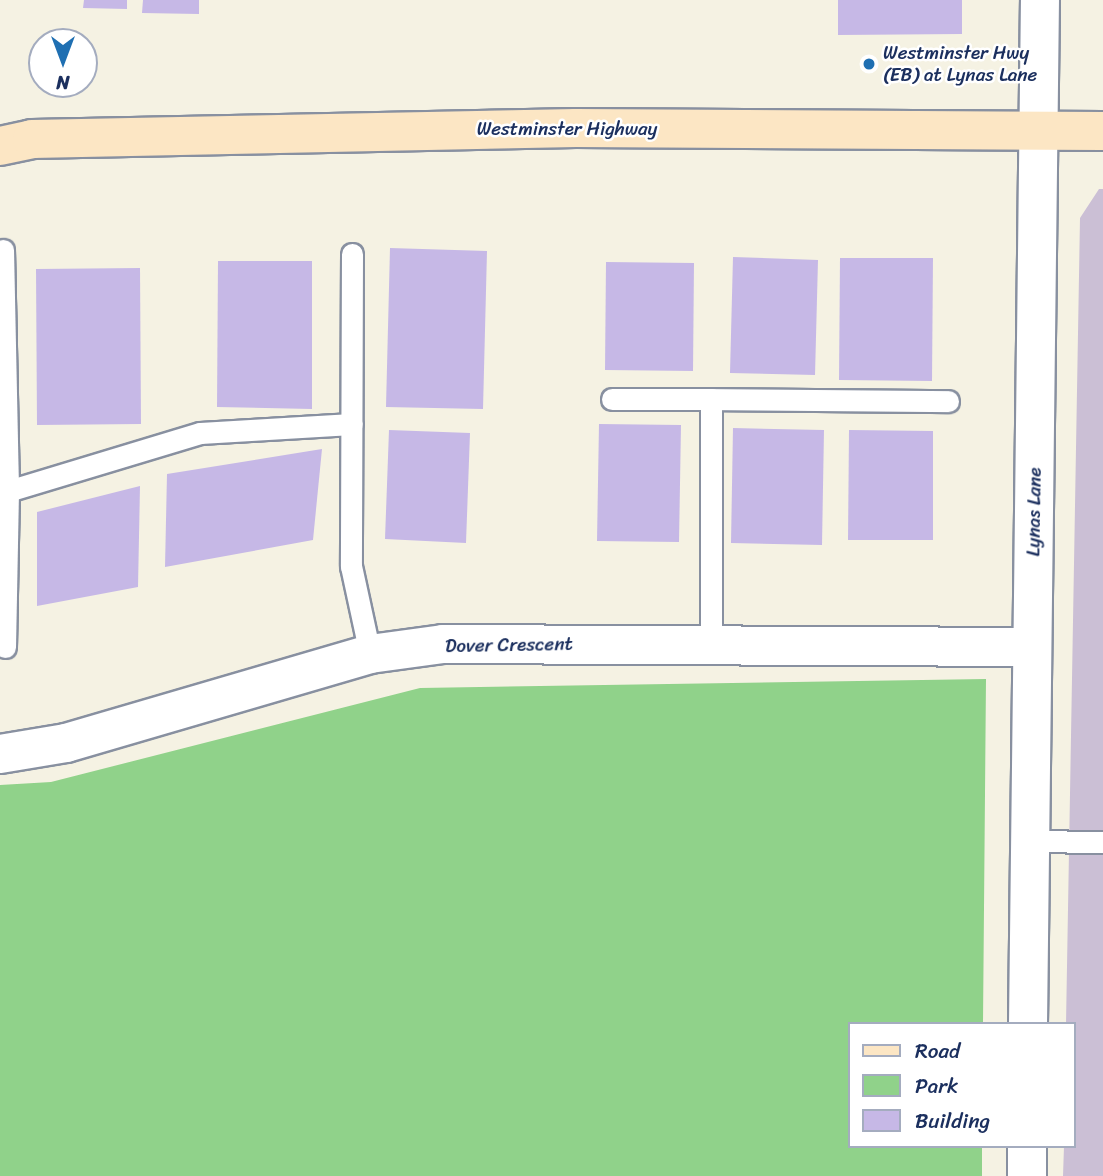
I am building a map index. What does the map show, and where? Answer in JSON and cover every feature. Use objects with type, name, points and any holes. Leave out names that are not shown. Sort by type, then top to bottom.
[{"type":"main road","name":"Westminster Highway","points":[[10,138],[576,128],[1103,131]]},
{"type":"street","name":"Lynas Lane","points":[[1028,1022],[1040,0]]},
{"type":"street","name":"Dover Crescent","points":[[0,754],[66,743],[370,654],[443,644],[711,643],[1032,647]]},
{"type":"street","points":[[1027,1148],[1027,1176]]},
{"type":"lane","points":[[3,250],[8,491],[5,647]]},
{"type":"lane","points":[[352,254],[351,566],[370,654]]},
{"type":"lane","points":[[612,398],[948,401]]},
{"type":"lane","points":[[711,643],[712,398]]},
{"type":"lane","points":[[8,491],[200,433],[352,424]]},
{"type":"lane","points":[[1030,841],[1103,842]]},
{"type":"shaded area","points":[[1099,189],[1103,189],[1103,1176],[1063,1176],[1064,1148],[1075,1148],[1075,1022],[1066,1022],[1080,218]]},
{"type":"green space","points":[[986,679],[983,1022],[848,1022],[848,1148],[982,1148],[982,1176],[0,1176],[0,785],[51,782],[420,688]]},
{"type":"building","points":[[84,0],[127,0],[127,9],[83,8]]},
{"type":"building","points":[[143,0],[199,0],[199,14],[142,13]]},
{"type":"building","points":[[838,0],[962,0],[962,34],[838,35]]},
{"type":"building","points":[[390,248],[487,251],[483,409],[386,407]]},
{"type":"building","points":[[733,257],[818,260],[815,375],[730,373]]},
{"type":"building","points":[[840,258],[933,258],[932,381],[839,380]]},
{"type":"building","points":[[218,261],[312,261],[312,409],[217,407]]},
{"type":"building","points":[[606,262],[694,263],[693,371],[605,370]]},
{"type":"building","points":[[140,268],[141,424],[37,425],[36,269]]},
{"type":"building","points":[[599,424],[681,425],[679,542],[597,541]]},
{"type":"building","points":[[733,428],[824,430],[822,545],[731,543]]},
{"type":"building","points":[[389,430],[470,433],[466,543],[385,539]]},
{"type":"building","points":[[849,430],[933,431],[933,540],[848,540]]},
{"type":"building","points":[[322,449],[313,540],[165,567],[167,474]]},
{"type":"building","points":[[140,486],[138,587],[37,606],[37,512]]},
{"type":"place","name":"Westminster Hwy (EB) at Lynas Lane","points":[[869,64]]}]
